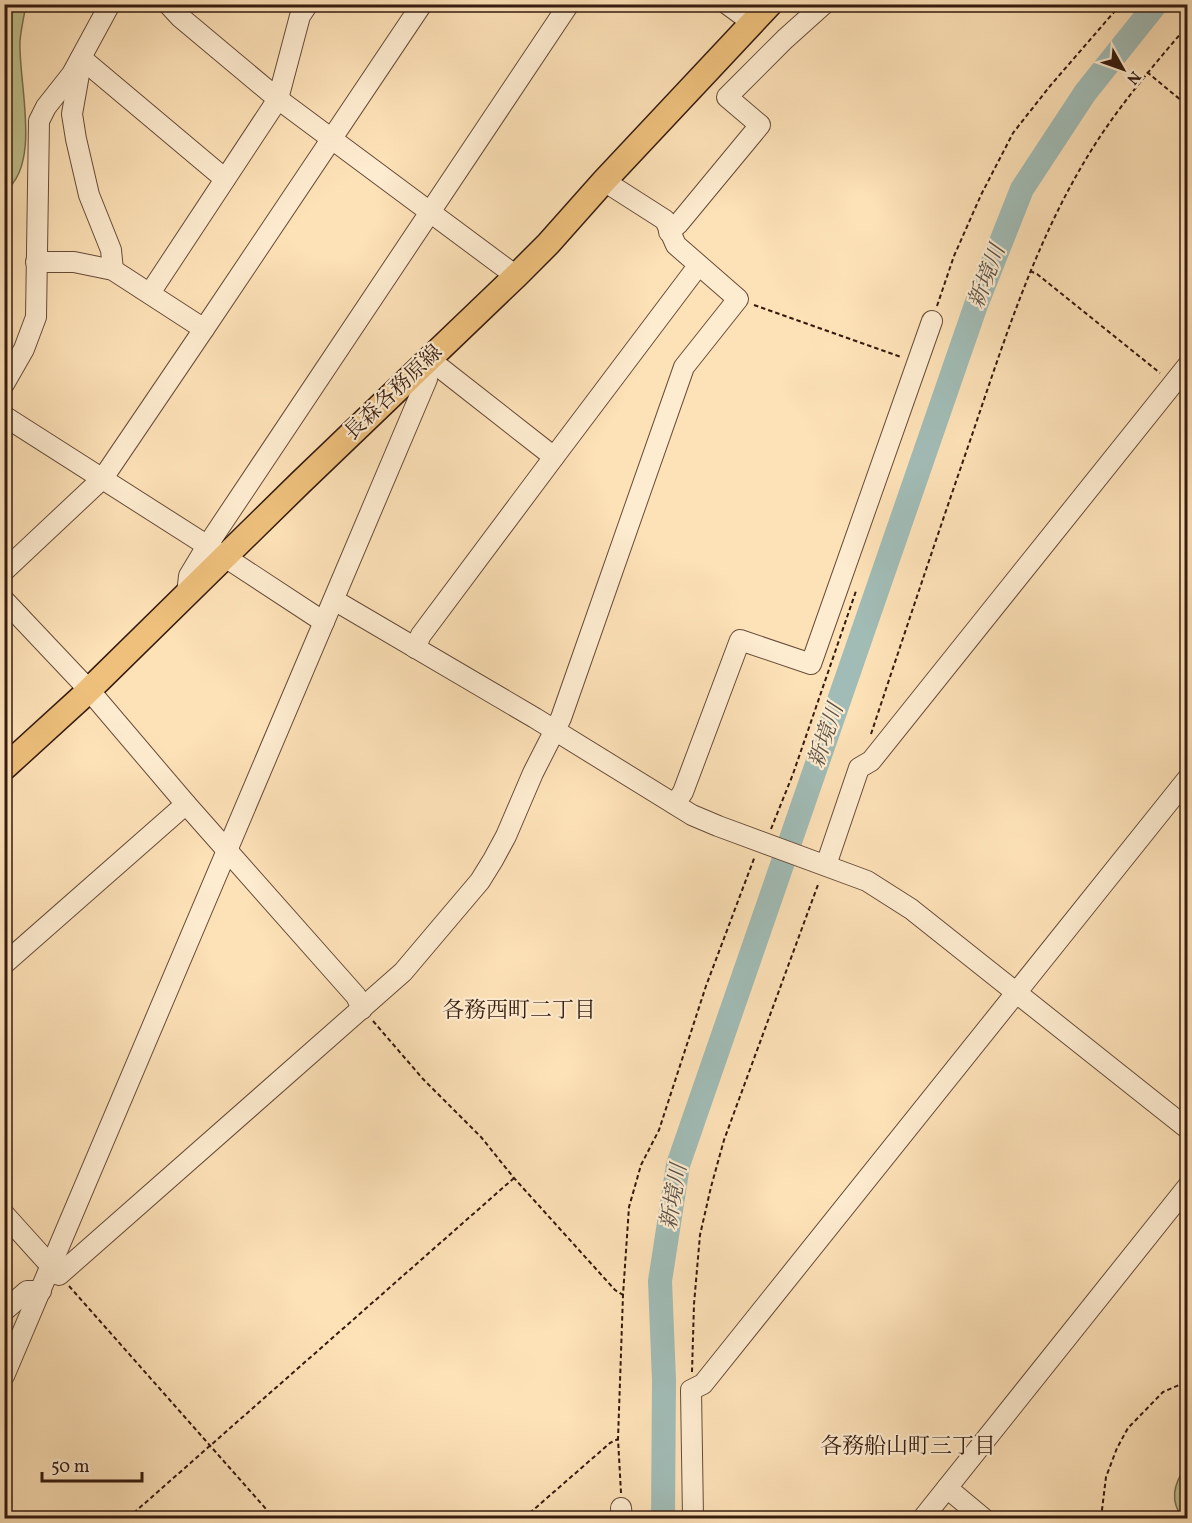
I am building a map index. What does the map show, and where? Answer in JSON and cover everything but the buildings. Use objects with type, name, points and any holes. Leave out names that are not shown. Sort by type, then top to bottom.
[{"type":"main road","name":"長森各務原線","points":[[4,768],[89,690],[187,594],[216,551],[429,359],[516,276],[770,4]]},
{"type":"street","points":[[4,384],[24,349],[36,317],[39,121],[46,106],[72,74],[110,4]]},
{"type":"street","points":[[168,4],[180,17],[278,99],[516,276]]},
{"type":"street","points":[[150,293],[278,99],[300,16],[308,4]]},
{"type":"street","points":[[4,571],[103,478],[422,4]]},
{"type":"street","points":[[216,551],[431,212],[569,4]]},
{"type":"street","points":[[727,4],[753,23]]},
{"type":"street","points":[[669,232],[679,223],[759,125],[727,97],[824,4]]},
{"type":"street","points":[[81,58],[225,179]]},
{"type":"street","points":[[81,58],[72,114],[89,195],[111,250],[113,270]]},
{"type":"street","points":[[55,1271],[403,972],[480,881],[506,836],[565,707],[684,367],[738,299],[698,266],[676,244],[665,220],[604,181]]},
{"type":"street","points":[[36,262],[74,262],[113,270],[204,328]]},
{"type":"street","points":[[415,648],[421,635],[698,266]]},
{"type":"street","points":[[675,804],[683,792],[740,640],[811,664],[932,321]]},
{"type":"street","points":[[429,359],[554,457]]},
{"type":"street","points":[[4,1376],[41,1291],[55,1271],[226,850],[427,379],[429,359]]},
{"type":"street","points":[[818,862],[859,768],[871,760],[1188,365]]},
{"type":"street","points":[[4,416],[324,622]]},
{"type":"street","points":[[4,600],[89,690],[226,850],[356,996],[362,1009]]},
{"type":"street","points":[[334,600],[555,730],[675,804],[718,826],[867,881],[911,909],[1188,1129]]},
{"type":"street","points":[[693,1518],[691,1390],[703,1384],[1188,778]]},
{"type":"street","points":[[4,964],[186,804]]},
{"type":"street","points":[[923,1518],[1188,1186]]},
{"type":"street","points":[[4,1214],[55,1271]]},
{"type":"street","points":[[4,1311],[27,1291],[41,1291]]},
{"type":"street","points":[[947,1488],[983,1518]]},
{"type":"path","points":[[932,321],[954,256],[981,195],[1013,133],[1050,86],[1121,4]]},
{"type":"path","points":[[870,735],[1029,271],[1051,223],[1089,154],[1147,72],[1188,25]]},
{"type":"path","points":[[1147,72],[1188,105]]},
{"type":"path","points":[[1178,97],[1188,85]]},
{"type":"path","points":[[1029,271],[1037,274],[1173,384]]},
{"type":"path","points":[[738,299],[918,363]]},
{"type":"path","points":[[622,1513],[618,1439],[623,1295],[629,1207],[641,1165],[658,1130],[706,986],[767,844]]},
{"type":"path","points":[[691,1390],[694,1304],[700,1235],[711,1187],[724,1140],[818,862]]},
{"type":"path","points":[[362,1009],[423,1078],[481,1137],[514,1178],[615,1290],[623,1295]]},
{"type":"path","points":[[128,1518],[514,1178]]},
{"type":"path","points":[[55,1271],[274,1518]]},
{"type":"path","points":[[1101,1518],[1106,1477],[1117,1448],[1128,1428],[1163,1392],[1188,1381]]},
{"type":"path","points":[[524,1518],[610,1443],[618,1439]]},
{"type":"green space","points":[[5,4],[26,5],[20,41],[20,58],[26,121],[23,162],[16,178],[5,191]]},
{"type":"green space","points":[[1187,1465],[1187,1518],[1183,1518],[1178,1511],[1175,1491],[1179,1478]]},
{"type":"waterway","name":"新境川","points":[[663,1518],[664,1380],[660,1281],[678,1165],[976,305],[1022,189],[1085,93],[1156,4]]},
{"type":"district","name":"各務西町二丁目","points":[[519,1011]]},
{"type":"district","name":"各務船山町三丁目","points":[[908,1447]]}]
